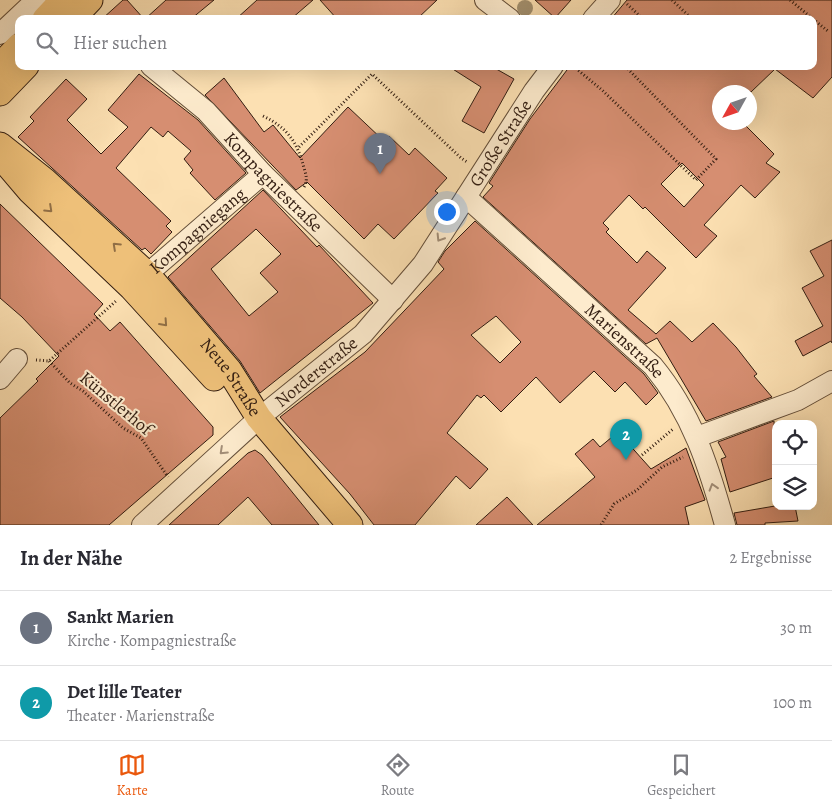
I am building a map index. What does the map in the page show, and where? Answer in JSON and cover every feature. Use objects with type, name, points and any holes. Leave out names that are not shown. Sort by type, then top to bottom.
[{"type":"main road","points":[[49,15],[63,0]]},
{"type":"main road","points":[[76,15],[90,0]]},
{"type":"main road","points":[[0,66],[15,50]]},
{"type":"main road","points":[[0,93],[22,70]]},
{"type":"main road","name":"Neue Straße","points":[[0,145],[44,180],[139,281],[228,370],[259,418],[350,525]]},
{"type":"main road","name":"Neue Straße","points":[[0,156],[30,191],[139,281]]},
{"type":"street","points":[[20,15],[36,0]]},
{"type":"street","points":[[485,0],[505,15]]},
{"type":"street","points":[[597,15],[610,0]]},
{"type":"street","points":[[0,34],[15,20]]},
{"type":"street","name":"Kompagniestraße","points":[[156,70],[206,111],[263,174],[393,300]]},
{"type":"street","name":"Große Straße","points":[[466,196],[534,91],[550,70]]},
{"type":"street","name":"Kompagniegang","points":[[139,281],[263,174]]},
{"type":"street","name":"Norderstraße","points":[[142,525],[259,418],[363,334],[423,264],[466,196]]},
{"type":"street","name":"Marienstraße","points":[[466,196],[653,366],[669,386],[699,443],[725,525]]},
{"type":"street","points":[[0,380],[16,359]]},
{"type":"street","points":[[699,443],[798,400],[832,381]]},
{"type":"path","points":[[624,0],[639,15]]},
{"type":"path","points":[[672,0],[688,15]]},
{"type":"path","points":[[790,0],[808,15]]},
{"type":"path","points":[[817,22],[829,32]]},
{"type":"path","points":[[578,70],[602,90],[696,180],[716,159],[629,70]]},
{"type":"path","points":[[299,146],[372,74],[461,158]]},
{"type":"path","points":[[263,116],[277,123],[299,146],[307,180],[296,206]]},
{"type":"path","name":"Künstlerhof","points":[[139,281],[49,362],[70,384],[83,391],[123,428],[141,438],[180,490]]},
{"type":"path","points":[[642,455],[680,424]]},
{"type":"path","points":[[601,525],[614,504],[637,490],[662,467],[699,443]]},
{"type":"building","points":[[123,0],[127,0],[140,15],[106,15]]},
{"type":"building","points":[[166,0],[214,0],[196,15],[149,15]]},
{"type":"building","points":[[257,0],[313,0],[296,15],[240,15]]},
{"type":"building","points":[[320,0],[437,0],[421,15],[333,15]]},
{"type":"building","points":[[535,0],[571,0],[558,15],[552,15]]},
{"type":"building","points":[[627,0],[832,0],[832,77],[813,98],[776,70],[817,70],[817,15],[614,15]]},
{"type":"building","points":[[454,70],[498,70],[514,79],[484,133],[462,121],[481,87]]},
{"type":"building","points":[[567,70],[774,70],[757,86],[712,85],[712,130],[750,130],[774,154],[766,163],[780,172],[755,198],[741,185],[704,225],[717,236],[696,258],[645,207],[643,209],[629,195],[603,223],[609,229],[606,232],[637,263],[647,251],[666,268],[628,310],[656,334],[670,321],[692,342],[713,323],[736,347],[757,374],[754,376],[772,397],[706,421],[657,338],[646,344],[483,197],[493,186],[489,183],[530,119]],"holes":[[[682,163],[704,185],[684,207],[661,184]]]},
{"type":"building","points":[[139,74],[198,120],[246,173],[215,200],[190,173],[193,170],[184,159],[191,151],[168,131],[163,137],[151,127],[116,168],[171,221],[166,226],[172,232],[151,254],[145,248],[142,250],[18,137],[34,121],[30,117],[66,79],[87,99],[67,120],[101,154],[128,127],[108,110]]},
{"type":"building","points":[[224,78],[264,132],[273,125],[300,158],[348,107],[384,141],[389,136],[409,155],[415,148],[447,178],[435,191],[438,193],[394,239],[378,224],[364,239],[307,182],[296,190],[205,95]]},
{"type":"building","points":[[263,190],[317,247],[319,245],[373,303],[260,393],[240,361],[168,277]],"holes":[[[256,229],[281,254],[260,273],[278,292],[249,316],[211,269]]]},
{"type":"building","points":[[0,204],[103,304],[94,314],[110,331],[120,322],[213,427],[213,435],[109,525],[0,525],[0,418],[38,381],[36,379],[59,356],[22,317],[0,298]]},
{"type":"building","points":[[475,221],[644,374],[658,393],[646,405],[625,382],[615,392],[594,371],[560,403],[536,377],[501,412],[484,395],[481,398],[477,395],[447,433],[488,469],[470,489],[456,476],[415,525],[374,525],[350,494],[280,417],[365,352],[444,269],[438,262],[445,251]],"holes":[[[496,316],[521,342],[500,363],[471,335]]]},
{"type":"building","points":[[832,240],[832,343],[831,341],[803,356],[795,341],[823,326],[802,288],[824,276],[810,251]]},
{"type":"building","points":[[772,422],[772,478],[730,492],[721,459],[726,457],[718,442]]},
{"type":"building","points":[[618,432],[651,469],[686,448],[705,500],[685,507],[689,525],[537,525],[595,477],[575,454],[593,439],[600,447]]},
{"type":"building","points":[[255,450],[262,455],[319,525],[272,525],[248,497],[218,525],[169,525],[248,453]]},
{"type":"building","points":[[507,497],[533,525],[476,525]]},
{"type":"building","points":[[772,507],[772,510],[796,510],[798,521],[765,523],[765,525],[737,525],[734,513]]},
{"type":"place","name":"Sankt Marien","points":[[380,174]]},
{"type":"place","name":"Det lille Teater","points":[[626,460]]}]
